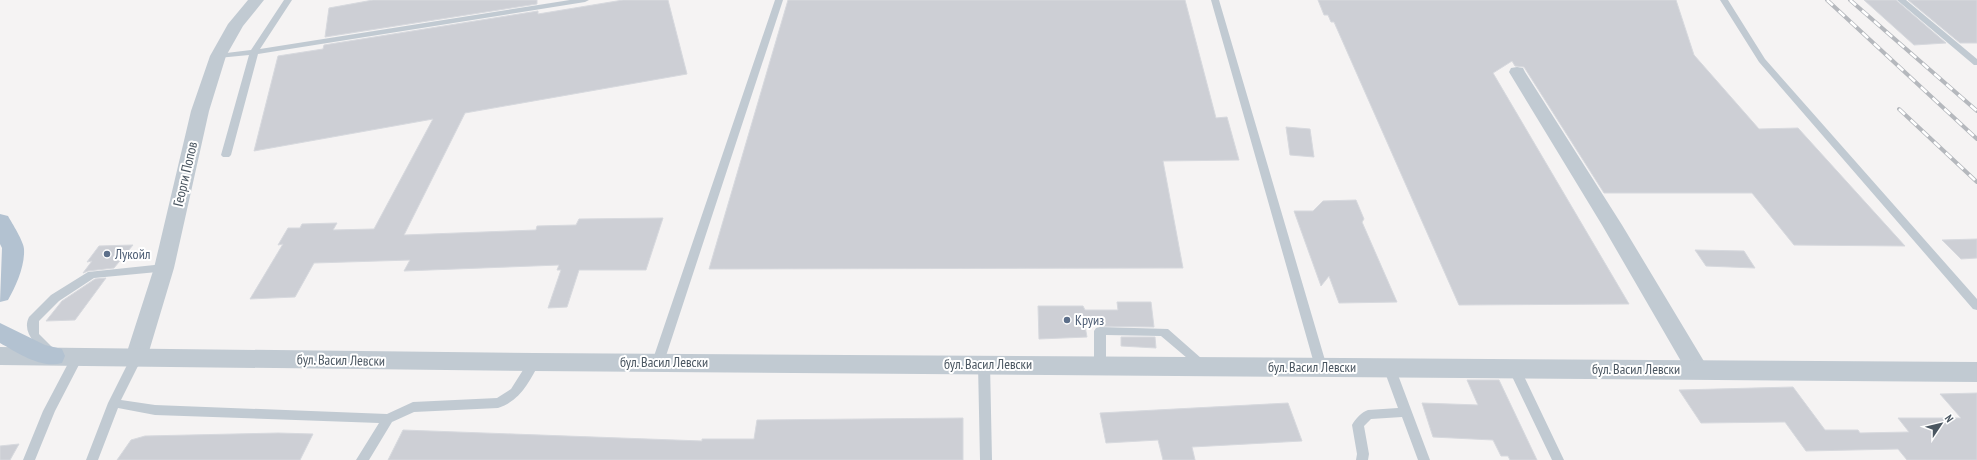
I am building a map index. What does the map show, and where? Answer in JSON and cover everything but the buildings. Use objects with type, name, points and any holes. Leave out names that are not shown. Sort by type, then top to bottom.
[{"type":"main road","points":[[0,221],[8,234],[13,248],[0,294]]},
{"type":"main road","points":[[0,332],[38,352],[65,357]]},
{"type":"street","name":"Георги Попов","points":[[136,358],[164,268],[200,111],[218,56],[236,24],[256,0]]},
{"type":"street","points":[[1517,72],[1612,225],[1697,369]]},
{"type":"street","name":"бул. Васил Левски","points":[[0,356],[534,362],[1977,372]]},
{"type":"lane","points":[[226,155],[254,52],[288,0]]},
{"type":"lane","points":[[218,56],[254,52],[585,0]]},
{"type":"lane","points":[[658,362],[778,0]]},
{"type":"lane","points":[[1215,0],[1321,367]]},
{"type":"lane","points":[[1724,0],[1762,60],[1977,306]]},
{"type":"lane","points":[[1901,0],[1977,63]]},
{"type":"lane","points":[[29,460],[49,411],[65,357],[34,335],[33,320],[55,298],[92,275],[164,268]]},
{"type":"lane","points":[[1100,365],[1100,331],[1164,332],[1204,366]]},
{"type":"lane","points":[[92,460],[114,403],[136,358]]},
{"type":"lane","points":[[114,403],[155,410],[388,419],[413,407],[498,403],[508,400],[518,392],[534,362]]},
{"type":"lane","points":[[984,364],[986,460]]},
{"type":"lane","points":[[1389,367],[1424,460]]},
{"type":"lane","points":[[1514,368],[1558,460]]},
{"type":"lane","points":[[1362,460],[1363,454],[1358,425],[1368,414],[1405,412]]},
{"type":"lane","points":[[362,460],[388,419]]},
{"type":"railway","points":[[1827,0],[1977,139]]},
{"type":"railway","points":[[1850,0],[1977,111]]},
{"type":"railway","points":[[1899,109],[1977,182]]},
{"type":"place","name":"Лукойл","points":[[107,254]]},
{"type":"place","name":"Круиз","points":[[1067,320]]}]
